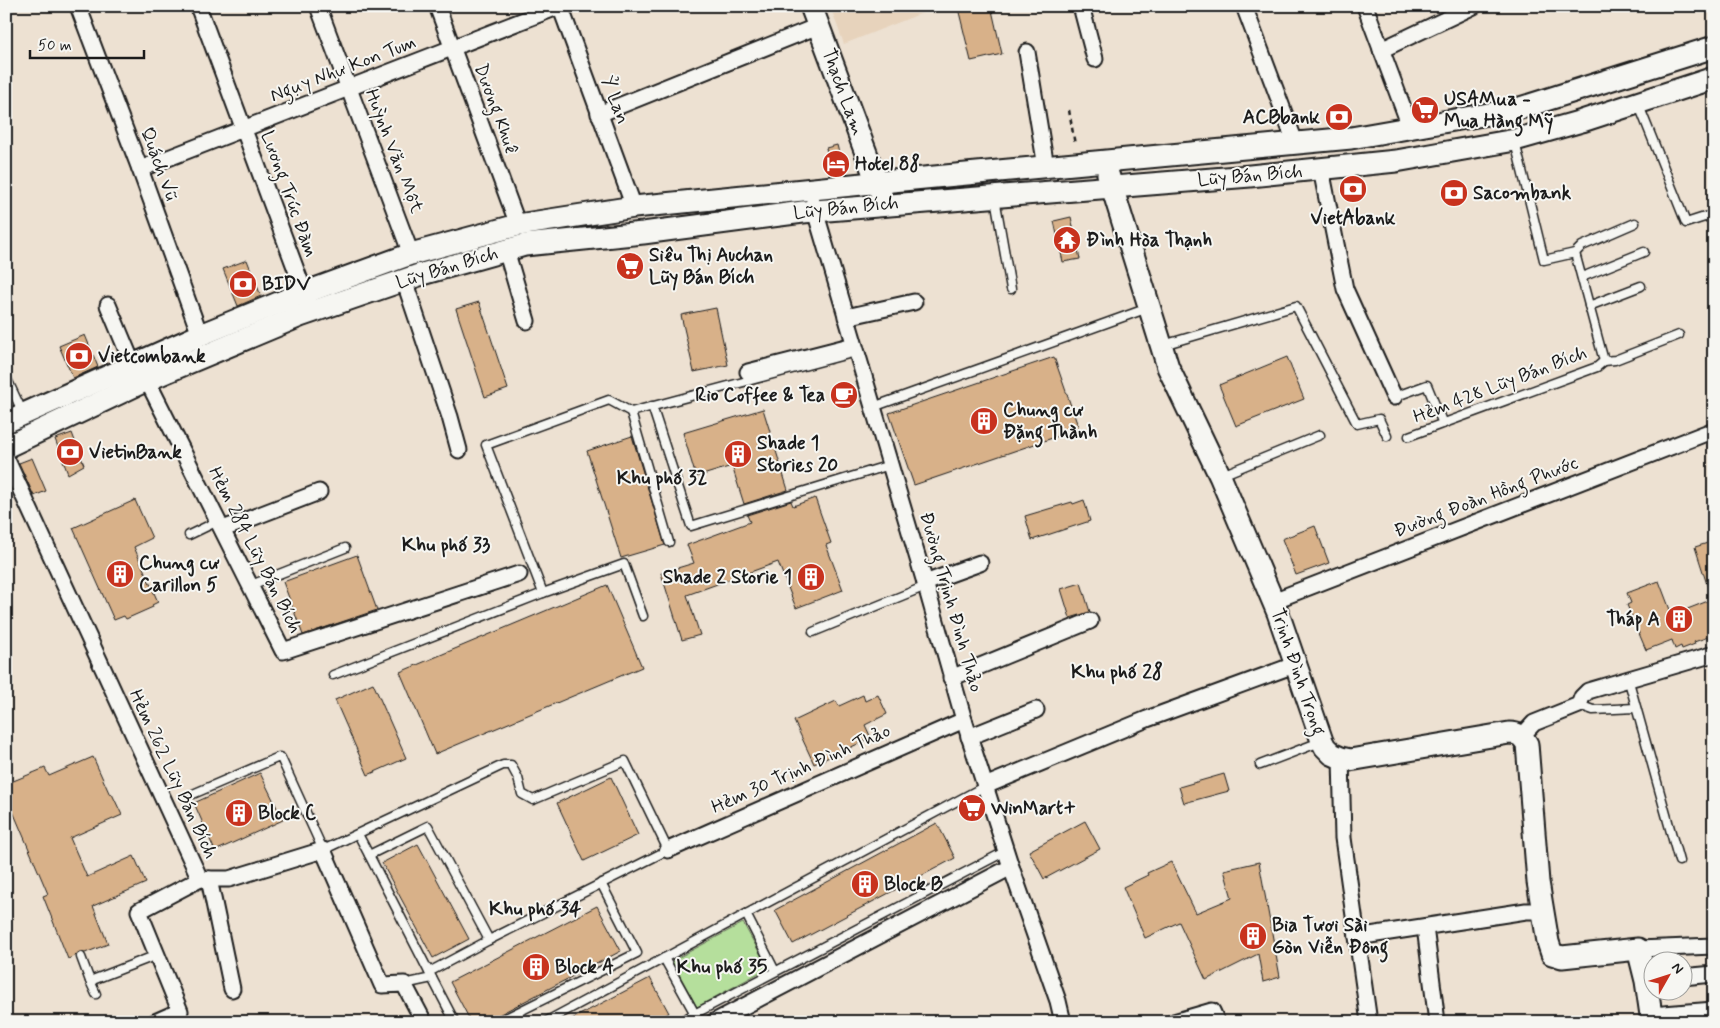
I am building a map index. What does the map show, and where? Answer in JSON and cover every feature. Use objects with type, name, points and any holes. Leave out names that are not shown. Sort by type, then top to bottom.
[{"type":"main road","name":"Thạch Lam","points":[[811,6],[886,204]]},
{"type":"main road","name":"Lũy Bán Bích","points":[[15,418],[140,372],[308,302],[411,254],[518,225],[634,208],[877,182],[1352,138],[1517,110],[1714,47]]},
{"type":"main road","points":[[1626,74],[1637,102]]},
{"type":"main road","name":"Lũy Bán Bích","points":[[6,447],[140,372],[200,335],[308,302],[404,280],[525,244],[643,233],[814,211],[886,204],[1111,187],[1396,161],[1514,140],[1582,121],[1714,78]]},
{"type":"main road","name":"Trịnh Đình Trọng","points":[[1104,162],[1168,367],[1220,476],[1273,601],[1297,664],[1322,741],[1332,754],[1341,758]]},
{"type":"main road","points":[[1341,758],[1360,759],[1510,733],[1522,736],[1527,744],[1542,911],[1552,954],[1562,957],[1638,949],[1642,961]]},
{"type":"main road","points":[[1650,1000],[1651,1018]]},
{"type":"street","name":"Quách Vũ","points":[[78,6],[200,335]]},
{"type":"street","name":"Lương Trúc Đàm","points":[[198,6],[308,302]]},
{"type":"street","name":"Huỳnh Văn Một","points":[[318,6],[411,254]]},
{"type":"street","name":"Dương Khuê","points":[[437,6],[518,225]]},
{"type":"street","name":"Ngụy Như Kon Tum","points":[[140,169],[560,6]]},
{"type":"street","name":"Ỷ Lan","points":[[560,6],[634,208]]},
{"type":"street","points":[[1081,6],[1094,58]]},
{"type":"street","points":[[1244,6],[1295,142]]},
{"type":"street","points":[[1365,6],[1411,129]]},
{"type":"street","points":[[1381,50],[1474,6]]},
{"type":"street","points":[[599,114],[818,26]]},
{"type":"street","points":[[1027,52],[1046,167]]},
{"type":"street","points":[[1321,169],[1345,289],[1394,396]]},
{"type":"street","name":"Đường Trịnh Đình Thảo","points":[[809,190],[926,584],[969,737],[1064,1022]]},
{"type":"street","points":[[506,250],[527,321]]},
{"type":"street","points":[[404,280],[450,417],[459,450]]},
{"type":"street","points":[[846,318],[914,302]]},
{"type":"street","name":"Hẻm 284 Lũy Bán Bích","points":[[108,305],[140,372],[283,651],[519,574]]},
{"type":"street","points":[[748,372],[855,348]]},
{"type":"street","name":"Đường Đoàn Hồng Phước","points":[[1273,601],[1714,430]]},
{"type":"street","name":"Hẻm 262 Lũy Bán Bích","points":[[6,458],[204,879],[229,879],[323,850]]},
{"type":"street","points":[[220,525],[319,492]]},
{"type":"street","points":[[926,584],[980,563]]},
{"type":"street","points":[[951,678],[1090,621]]},
{"type":"street","points":[[1522,736],[1534,723],[1579,705],[1582,696],[1588,691],[1714,654]]},
{"type":"street","points":[[985,786],[1147,719],[1297,664]]},
{"type":"street","points":[[969,737],[1036,710]]},
{"type":"street","name":"Hẻm 30 Trịnh Đình Thảo","points":[[661,853],[964,720]]},
{"type":"street","points":[[1341,758],[1343,838],[1357,937],[1366,1021]]},
{"type":"street","points":[[323,850],[382,985],[404,984],[424,1022]]},
{"type":"street","points":[[714,1022],[1011,867]]},
{"type":"street","points":[[155,1022],[180,1011],[139,911],[204,879],[232,989]]},
{"type":"street","points":[[1357,937],[1526,911],[1542,911]]},
{"type":"street","points":[[1425,927],[1437,1022]]},
{"type":"street","points":[[1638,949],[1714,946]]},
{"type":"street","points":[[1692,976],[1714,974]]},
{"type":"street","points":[[1651,1018],[1714,1010]]},
{"type":"street","points":[[1174,1022],[1212,1011],[1217,1022]]},
{"type":"lane","points":[[1637,102],[1686,223],[1714,214]]},
{"type":"lane","points":[[1514,140],[1544,260],[1576,253],[1582,246],[1635,223]]},
{"type":"lane","points":[[994,196],[1011,290]]},
{"type":"lane","points":[[1582,277],[1644,252]]},
{"type":"lane","name":"Hẻm 428 Lũy Bán Bích","points":[[1409,436],[1597,367],[1604,361],[1576,253]]},
{"type":"lane","points":[[1589,306],[1640,286]]},
{"type":"lane","points":[[1161,346],[1296,306],[1358,424],[1379,418],[1387,436]]},
{"type":"lane","points":[[873,407],[1149,308]]},
{"type":"lane","points":[[1604,361],[1615,360],[1679,335]]},
{"type":"lane","points":[[543,593],[486,445],[608,400],[631,412],[855,348]]},
{"type":"lane","points":[[6,377],[15,418]]},
{"type":"lane","points":[[1394,396],[1427,385],[1443,424]]},
{"type":"lane","points":[[652,406],[691,526],[890,465]]},
{"type":"lane","points":[[631,412],[669,542]]},
{"type":"lane","points":[[1220,476],[1320,435]]},
{"type":"lane","points":[[189,535],[220,525]]},
{"type":"lane","points":[[250,585],[344,548]]},
{"type":"lane","points":[[333,675],[543,593],[624,564],[643,616]]},
{"type":"lane","points":[[813,632],[926,584]]},
{"type":"lane","points":[[1628,678],[1679,861]]},
{"type":"lane","points":[[1579,705],[1593,710],[1636,708]]},
{"type":"lane","points":[[1260,765],[1322,741]]},
{"type":"lane","points":[[193,794],[279,757],[323,850],[508,764],[515,770],[522,794],[533,800],[625,761],[661,853],[489,940],[431,975],[404,984]]},
{"type":"lane","points":[[545,1022],[985,786]]},
{"type":"lane","points":[[369,855],[428,826],[489,940]]},
{"type":"lane","points":[[358,834],[455,1022]]},
{"type":"lane","points":[[679,1022],[1006,851]]},
{"type":"lane","points":[[498,1022],[637,952],[601,883]]},
{"type":"lane","points":[[746,914],[775,971]]},
{"type":"lane","points":[[90,981],[158,955]]},
{"type":"lane","points":[[81,957],[96,994]]},
{"type":"lane","points":[[664,958],[695,1014]]},
{"type":"path","points":[[1069,110],[1078,164]]},
{"type":"shaded area","points":[[830,6],[940,6],[844,44]]},
{"type":"green space","points":[[743,923],[768,968],[697,1007],[672,961]]},
{"type":"building","points":[[991,6],[1002,54],[971,61],[958,8]]},
{"type":"building","name":"Hotel 88","points":[[837,145],[844,173],[832,174],[826,148]]},
{"type":"building","name":"Đình Hòa Thạnh","points":[[1071,217],[1080,259],[1063,262],[1054,221]]},
{"type":"building","name":"BIDV","points":[[247,260],[261,296],[238,306],[223,269]]},
{"type":"building","points":[[479,302],[508,389],[485,397],[456,309]]},
{"type":"building","points":[[716,308],[728,365],[694,372],[681,315]]},
{"type":"building","name":"Vietcombank","points":[[85,335],[98,367],[73,378],[59,346]]},
{"type":"building","name":"Chung cư Đặng Thành","points":[[1054,357],[1079,429],[914,485],[889,413]]},
{"type":"building","points":[[1287,357],[1304,399],[1236,426],[1219,385]]},
{"type":"building","name":"Shade 1 Stories 20","points":[[763,409],[788,490],[744,504],[732,466],[696,477],[683,433]]},
{"type":"building","name":"VietinBank","points":[[72,433],[84,465],[68,474],[55,439]]},
{"type":"building","points":[[632,436],[665,545],[621,558],[587,451]]},
{"type":"building","points":[[32,458],[46,491],[34,496],[19,463]]},
{"type":"building","points":[[815,498],[831,543],[826,545],[843,590],[796,608],[778,562],[687,595],[700,635],[682,640],[661,573],[694,563],[687,545],[750,522],[747,515],[791,501],[793,506]]},
{"type":"building","name":"Chung cư Carillon 5","points":[[135,500],[152,538],[134,547],[158,602],[152,605],[153,607],[126,619],[124,616],[114,620],[73,528]]},
{"type":"building","points":[[1084,500],[1090,521],[1032,540],[1025,516]]},
{"type":"building","points":[[1315,526],[1329,563],[1296,575],[1282,539]]},
{"type":"building","points":[[1714,541],[1714,596],[1711,597],[1695,547]]},
{"type":"building","points":[[357,555],[377,610],[303,635],[283,582]]},
{"type":"building","name":"Tháp A","points":[[1659,581],[1672,615],[1708,601],[1714,616],[1714,635],[1694,642],[1695,644],[1682,649],[1681,646],[1675,649],[1672,640],[1646,650],[1627,605],[1631,603],[1627,593]]},
{"type":"building","points":[[1081,583],[1090,612],[1070,618],[1061,589]]},
{"type":"building","points":[[607,585],[642,667],[435,754],[400,672]]},
{"type":"building","points":[[373,683],[406,758],[368,775],[335,700]]},
{"type":"building","points":[[863,695],[865,701],[878,695],[887,714],[865,725],[871,738],[814,764],[794,721],[836,701],[839,706]]},
{"type":"building","points":[[93,757],[110,795],[112,794],[122,815],[70,838],[87,877],[134,856],[146,883],[93,906],[108,944],[85,953],[79,952],[68,959],[43,896],[48,894],[6,795],[6,784],[45,768],[49,776]]},
{"type":"building","name":"Block C","points":[[260,773],[283,820],[215,851],[194,803]]},
{"type":"building","points":[[1224,774],[1229,791],[1184,803],[1179,787]]},
{"type":"building","points":[[611,777],[638,835],[584,861],[557,803]]},
{"type":"building","points":[[1085,821],[1100,849],[1044,879],[1029,851]]},
{"type":"building","name":"Block B","points":[[937,823],[955,858],[793,944],[775,910]]},
{"type":"building","points":[[418,844],[469,939],[433,958],[382,863]]},
{"type":"building","points":[[1171,862],[1196,913],[1232,898],[1224,870],[1259,862],[1280,977],[1263,982],[1258,954],[1206,980],[1179,922],[1145,938],[1123,887]]},
{"type":"building","name":"Block A","points":[[597,906],[621,951],[485,1022],[471,1022],[450,982]]},
{"type":"building","name":"Block A","points":[[650,978],[669,1013],[652,1022],[566,1022]]},
{"type":"place","name":"USAMua - Mua Hàng Mỹ","points":[[1425,110]]},
{"type":"place","name":"ACBbank","points":[[1339,117]]},
{"type":"place","name":"Hotel 88","points":[[836,164]]},
{"type":"place","name":"VietAbank","points":[[1353,189]]},
{"type":"place","name":"Sacombank","points":[[1454,193]]},
{"type":"place","name":"Đình Hòa Thạnh","points":[[1067,240]]},
{"type":"place","name":"Siêu Thị Auchan Lũy Bán Bích","points":[[630,266]]},
{"type":"place","name":"BIDV","points":[[243,284]]},
{"type":"place","name":"Vietcombank","points":[[79,356]]},
{"type":"place","name":"Rio Coffee & Tea","points":[[844,395]]},
{"type":"place","name":"Chung cư Đặng Thành","points":[[984,421]]},
{"type":"place","name":"VietinBank","points":[[70,452]]},
{"type":"place","name":"Shade 1 Stories 20","points":[[738,454]]},
{"type":"place","name":"Chung cư Carillon 5","points":[[120,574]]},
{"type":"place","name":"Shade 2 Storie 1","points":[[811,577]]},
{"type":"place","name":"Tháp A","points":[[1679,619]]},
{"type":"place","name":"WinMart+","points":[[972,808]]},
{"type":"place","name":"Block C","points":[[239,813]]},
{"type":"place","name":"Block B","points":[[865,884]]},
{"type":"place","name":"Bia Tươi Sài Gòn Viễn Đông","points":[[1253,936]]},
{"type":"place","name":"Block A","points":[[536,967]]},
{"type":"district","name":"Khu phố 32","points":[[662,478]]},
{"type":"district","name":"Khu phố 33","points":[[446,545]]},
{"type":"district","name":"Khu phố 28","points":[[1117,672]]},
{"type":"district","name":"Khu phố 34","points":[[535,909]]},
{"type":"district","name":"Khu phố 35","points":[[722,967]]}]
